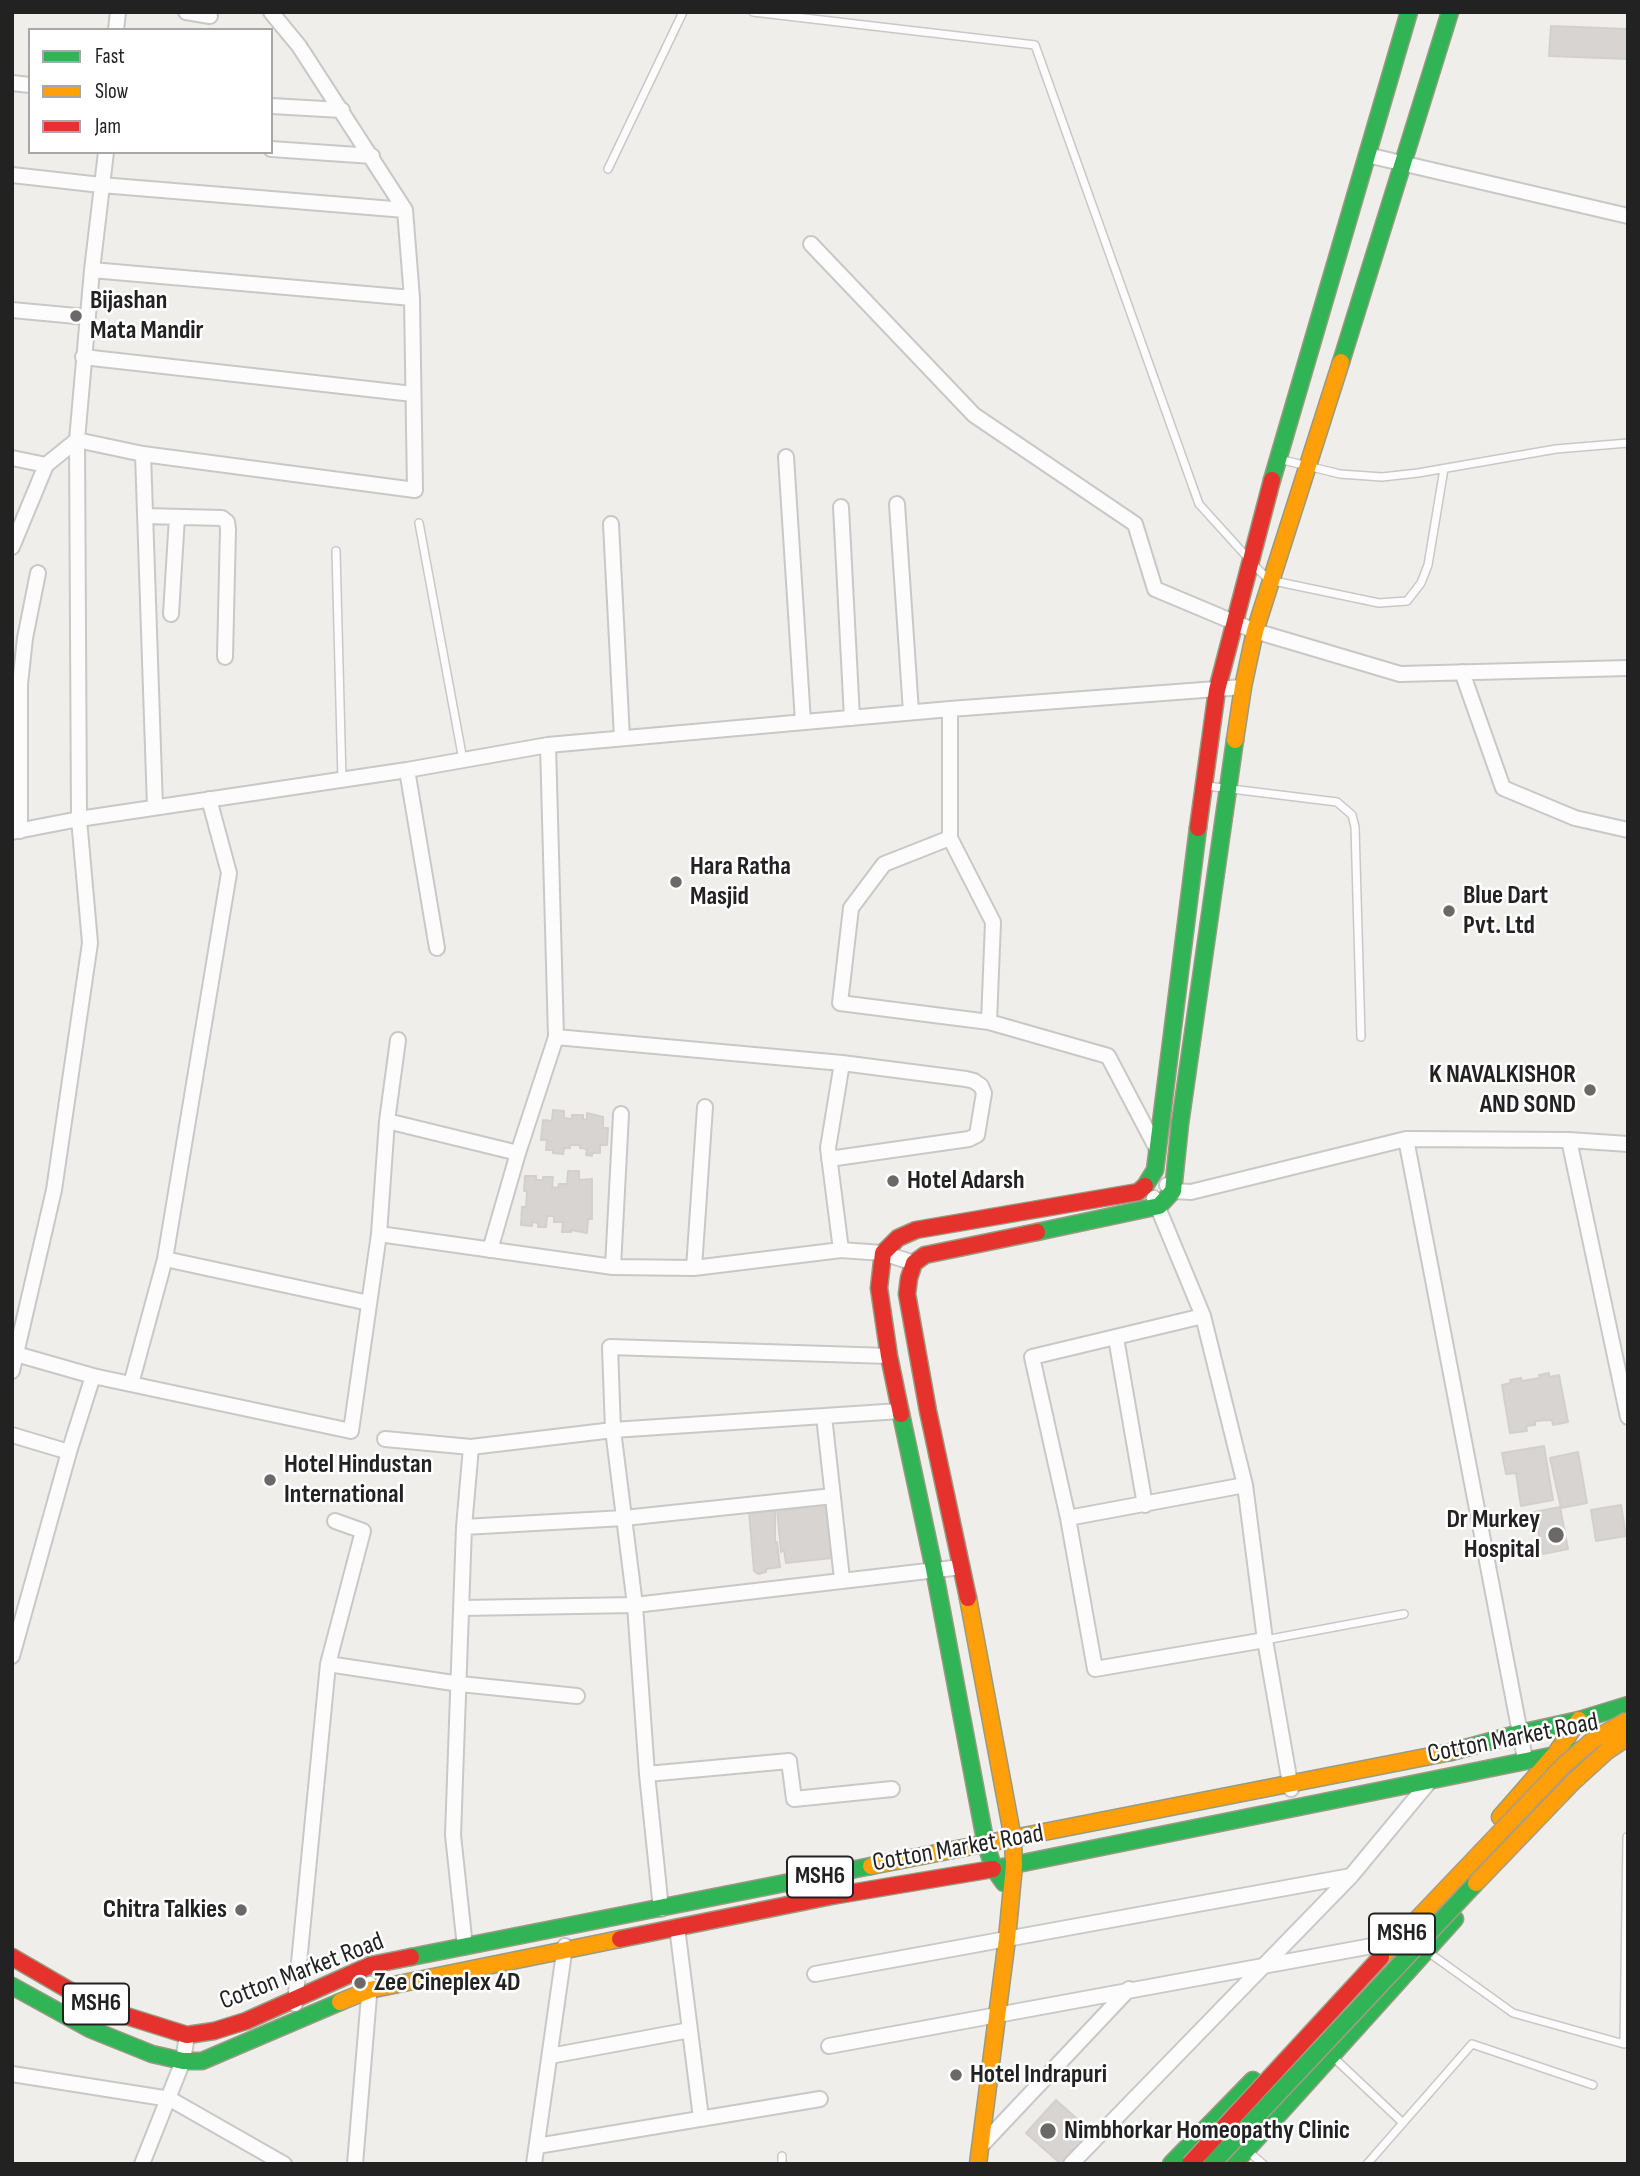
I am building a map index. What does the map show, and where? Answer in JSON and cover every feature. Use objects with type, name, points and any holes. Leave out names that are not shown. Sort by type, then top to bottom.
[{"type":"street","points":[[186,12],[210,16]]},
{"type":"street","points":[[78,440],[143,454],[415,490],[412,298],[405,209],[299,46],[271,12]]},
{"type":"street","points":[[1012,1893],[994,1869],[986,1844],[934,1569],[889,1356],[879,1289],[883,1253],[898,1238],[916,1230],[1138,1192],[1147,1185],[1156,1170],[1217,690],[1250,561],[1409,12]]},
{"type":"street","points":[[978,2164],[1012,1893],[1013,1839],[962,1567],[928,1411],[907,1294],[909,1278],[914,1264],[925,1255],[1159,1206],[1172,1191],[1242,687],[1255,631],[1450,12]]},
{"type":"street","points":[[273,106],[342,110]]},
{"type":"street","points":[[273,149],[372,156]]},
{"type":"street","points":[[12,1371],[54,1190],[90,943],[79,819],[78,440],[83,357],[106,154]]},
{"type":"street","points":[[1367,155],[1628,216]]},
{"type":"street","points":[[12,174],[101,186],[405,209]]},
{"type":"street","points":[[811,244],[974,415],[1135,524],[1155,589],[1255,631],[1400,674],[1628,668]]},
{"type":"street","points":[[92,270],[412,298]]},
{"type":"street","points":[[12,310],[87,317]]},
{"type":"street","points":[[83,357],[413,394]]},
{"type":"street","points":[[12,547],[46,465],[78,440]]},
{"type":"street","points":[[143,454],[155,807]]},
{"type":"street","points":[[786,457],[803,722]]},
{"type":"street","points":[[12,458],[46,465]]},
{"type":"street","points":[[897,504],[911,712]]},
{"type":"street","points":[[841,507],[852,718]]},
{"type":"street","points":[[145,516],[222,518],[227,522],[225,657]]},
{"type":"street","points":[[171,614],[177,517]]},
{"type":"street","points":[[611,524],[622,738]]},
{"type":"street","points":[[38,573],[25,638],[20,684],[16,831],[155,807],[407,770],[548,745],[911,712],[1242,687]]},
{"type":"street","points":[[1462,672],[1503,788],[1575,818],[1628,830]]},
{"type":"street","points":[[950,709],[950,838],[993,922],[989,1022]]},
{"type":"street","points":[[490,1250],[556,1037],[548,745]]},
{"type":"street","points":[[407,770],[437,948]]},
{"type":"street","points":[[131,1384],[164,1259],[229,873],[209,799]]},
{"type":"street","points":[[950,838],[884,864],[851,908],[840,1003],[989,1022],[1108,1056],[1158,1151],[1176,1164]]},
{"type":"street","points":[[556,1037],[842,1063],[974,1081],[984,1093],[980,1128],[977,1135],[969,1139],[829,1159]]},
{"type":"street","points":[[16,1354],[93,1376],[351,1430],[379,1234],[387,1121],[398,1040]]},
{"type":"street","points":[[841,1250],[828,1148],[842,1063]]},
{"type":"street","points":[[694,1268],[705,1107]]},
{"type":"street","points":[[612,1266],[621,1114]]},
{"type":"street","points":[[387,1121],[518,1153]]},
{"type":"street","points":[[1156,1170],[1172,1191],[1191,1192],[1406,1139],[1569,1140],[1628,1144]]},
{"type":"street","points":[[1406,1139],[1525,1759]]},
{"type":"street","points":[[1569,1140],[1628,1417]]},
{"type":"street","points":[[1147,1185],[1159,1206],[1203,1316],[1245,1485],[1265,1640],[1296,1808]]},
{"type":"street","points":[[379,1234],[612,1266],[694,1268],[841,1250],[883,1253],[914,1264]]},
{"type":"street","points":[[164,1259],[369,1303]]},
{"type":"street","points":[[1203,1316],[1032,1357],[1068,1518],[1095,1669],[1265,1640]]},
{"type":"street","points":[[1116,1338],[1145,1505]]},
{"type":"street","points":[[661,1909],[647,1774],[635,1605],[613,1430],[610,1347],[889,1356]]},
{"type":"street","points":[[12,1656],[93,1376]]},
{"type":"street","points":[[385,1439],[471,1447],[613,1430],[900,1411]]},
{"type":"street","points":[[824,1416],[842,1580]]},
{"type":"street","points":[[12,1435],[69,1452]]},
{"type":"street","points":[[465,1947],[453,1835],[464,1527],[471,1447]]},
{"type":"street","points":[[1068,1518],[1245,1485]]},
{"type":"street","points":[[464,1527],[624,1518],[833,1496]]},
{"type":"street","points":[[294,2022],[328,1664],[363,1531],[335,1521]]},
{"type":"street","points":[[462,1608],[635,1605],[962,1567]]},
{"type":"street","points":[[328,1664],[460,1684],[577,1696]]},
{"type":"street","points":[[1234,2164],[1427,1951],[1539,1821],[1626,1711]]},
{"type":"street","name":"MSH6","points":[[1520,1733],[1626,1711]]},
{"type":"street","name":"MSH6","points":[[1190,2164],[1396,1940],[1564,1765],[1626,1711]]},
{"type":"street","points":[[1171,2164],[1388,1943],[1556,1753],[1579,1720]]},
{"type":"street","name":"Cotton Market Road","points":[[187,2035],[214,2031],[246,2021],[372,1965],[1290,1785],[1463,1750],[1520,1733]]},
{"type":"street","points":[[1212,2164],[1573,1782],[1607,1751],[1628,1739]]},
{"type":"street","name":"Cotton Market Road","points":[[183,2061],[202,2061],[219,2055],[369,1990],[832,1896],[994,1869],[1367,1792],[1429,1782],[1525,1759],[1628,1739]]},
{"type":"street","points":[[647,1774],[789,1761],[794,1798],[892,1789]]},
{"type":"street","points":[[1071,2164],[1351,1876],[1429,1782]]},
{"type":"street","points":[[815,1974],[1351,1876]]},
{"type":"street","points":[[534,2164],[568,1927]]},
{"type":"street","points":[[677,1927],[701,2118]]},
{"type":"street","points":[[829,2046],[1388,1943]]},
{"type":"street","name":"MSH6","points":[[12,1957],[86,2000],[130,2018],[187,2035]]},
{"type":"street","points":[[355,2164],[372,1965]]},
{"type":"street","name":"MSH6","points":[[12,1986],[90,2029],[152,2054],[183,2061]]},
{"type":"street","points":[[981,2146],[1129,1989]]},
{"type":"street","points":[[550,2056],[690,2030]]},
{"type":"street","points":[[142,2164],[170,2099],[183,2061],[187,2035]]},
{"type":"street","points":[[12,2074],[170,2099],[284,2164]]},
{"type":"street","points":[[537,2146],[820,2099]]},
{"type":"lane","points":[[608,169],[683,12]]},
{"type":"lane","points":[[753,12],[1035,45],[1199,504],[1269,580],[1379,603],[1407,601],[1421,583],[1428,565],[1444,469]]},
{"type":"lane","points":[[1279,459],[1361,477],[1382,477],[1556,449],[1628,443]]},
{"type":"lane","points":[[419,523],[463,760]]},
{"type":"lane","points":[[336,551],[342,780]]},
{"type":"lane","points":[[1203,785],[1337,802],[1352,815],[1355,827],[1361,1037]]},
{"type":"lane","points":[[1265,1640],[1405,1614]]},
{"type":"lane","points":[[1427,1951],[1513,2013],[1624,2045],[1627,1837]]},
{"type":"lane","points":[[1367,2164],[1472,2044],[1593,2084]]},
{"type":"lane","points":[[1333,2057],[1403,2123]]},
{"type":"lane","points":[[1246,2150],[1263,2164]]},
{"type":"building","points":[[1551,26],[1628,29],[1628,59],[1549,56]]},
{"type":"building","points":[[553,1110],[564,1111],[564,1118],[572,1119],[572,1115],[583,1115],[583,1119],[587,1120],[587,1113],[603,1117],[603,1128],[608,1128],[607,1145],[600,1145],[600,1153],[592,1153],[592,1156],[586,1155],[587,1149],[580,1148],[580,1145],[564,1148],[563,1154],[546,1150],[547,1140],[541,1140],[543,1120],[552,1121]]},
{"type":"building","points":[[568,1171],[579,1171],[579,1180],[592,1179],[592,1219],[588,1219],[587,1233],[571,1230],[562,1232],[563,1222],[554,1222],[554,1216],[547,1216],[546,1227],[538,1227],[538,1223],[532,1222],[532,1226],[521,1225],[522,1207],[526,1207],[525,1176],[536,1176],[536,1180],[553,1177],[552,1187],[558,1188],[559,1184],[567,1184]]},
{"type":"building","points":[[1549,1373],[1549,1377],[1559,1375],[1568,1422],[1553,1425],[1552,1420],[1535,1421],[1535,1425],[1526,1426],[1527,1431],[1510,1433],[1502,1385],[1511,1383],[1510,1380],[1540,1378],[1539,1375]]},
{"type":"building","points":[[1544,1446],[1553,1500],[1521,1506],[1516,1473],[1506,1474],[1502,1453]]},
{"type":"building","points":[[1578,1452],[1587,1503],[1561,1508],[1550,1458]]},
{"type":"building","points":[[826,1502],[832,1558],[786,1563],[784,1550],[781,1552],[777,1509],[795,1510]]},
{"type":"building","points":[[1621,1505],[1626,1536],[1596,1541],[1591,1510]]},
{"type":"building","points":[[1560,1507],[1568,1549],[1543,1554],[1534,1512]]},
{"type":"building","points":[[775,1510],[775,1542],[780,1567],[766,1569],[766,1572],[758,1574],[754,1571],[749,1512]]},
{"type":"building","points":[[1056,2100],[1094,2134],[1067,2164],[1061,2164],[1026,2133]]},
{"type":"traffic: fast","points":[[1272,480],[1409,12]]},
{"type":"traffic: fast","points":[[1341,362],[1450,12]]},
{"type":"traffic: fast","points":[[1037,1232],[1159,1206],[1173,1191],[1180,1124],[1235,740]]},
{"type":"traffic: fast","points":[[1145,1186],[1155,1170],[1198,828]]},
{"type":"traffic: fast","points":[[901,1414],[934,1569],[986,1845],[994,1869],[1004,1883]]},
{"type":"traffic: fast","points":[[1451,1752],[1628,1705]]},
{"type":"traffic: fast","points":[[993,1869],[1590,1748]]},
{"type":"traffic: fast","points":[[411,1957],[871,1866]]},
{"type":"traffic: fast","points":[[1212,2164],[1476,1883]]},
{"type":"traffic: fast","points":[[1234,2164],[1455,1919]]},
{"type":"traffic: fast","points":[[12,1986],[90,2029],[152,2054],[183,2061],[202,2061],[340,2002]]},
{"type":"traffic: fast","points":[[1171,2164],[1253,2080]]},
{"type":"traffic: slow","points":[[1235,740],[1255,631],[1341,362]]},
{"type":"traffic: slow","points":[[968,1598],[1013,1839],[1014,1865],[978,2164]]},
{"type":"traffic: slow","points":[[1500,1817],[1556,1753],[1579,1720]]},
{"type":"traffic: slow","points":[[1381,1957],[1564,1765],[1593,1740],[1628,1720]]},
{"type":"traffic: slow","points":[[1476,1883],[1573,1782],[1607,1751],[1628,1737]]},
{"type":"traffic: slow","points":[[871,1866],[1451,1752]]},
{"type":"traffic: slow","points":[[340,2002],[369,1990],[620,1939]]},
{"type":"traffic: jam","points":[[1198,828],[1217,690],[1272,480]]},
{"type":"traffic: jam","points":[[901,1414],[879,1288],[883,1253],[898,1238],[916,1230],[1138,1192],[1145,1186]]},
{"type":"traffic: jam","points":[[968,1598],[928,1411],[907,1294],[909,1278],[914,1263],[925,1255],[1037,1232]]},
{"type":"traffic: jam","points":[[620,1939],[832,1896],[993,1869]]},
{"type":"traffic: jam","points":[[12,1957],[86,2000],[187,2035],[214,2031],[246,2021],[371,1965],[411,1957]]},
{"type":"traffic: jam","points":[[1190,2164],[1381,1957]]},
{"type":"place","name":"Bijashan Mata Mandir","points":[[76,316]]},
{"type":"place","name":"Hara Ratha Masjid","points":[[676,882]]},
{"type":"place","name":"Blue Dart Pvt. Ltd","points":[[1449,911]]},
{"type":"place","name":"K NAVALKISHOR AND SOND","points":[[1590,1090]]},
{"type":"place","name":"Hotel Adarsh","points":[[893,1181]]},
{"type":"place","name":"Hotel Hindustan International","points":[[270,1480]]},
{"type":"place","name":"Dr Murkey Hospital","points":[[1556,1535]]},
{"type":"place","name":"Chitra Talkies","points":[[241,1910]]},
{"type":"place","name":"Zee Cineplex 4D","points":[[360,1983]]},
{"type":"place","name":"Hotel Indrapuri","points":[[956,2075]]},
{"type":"place","name":"Nimbhorkar Homeopathy Clinic","points":[[1048,2131]]}]
